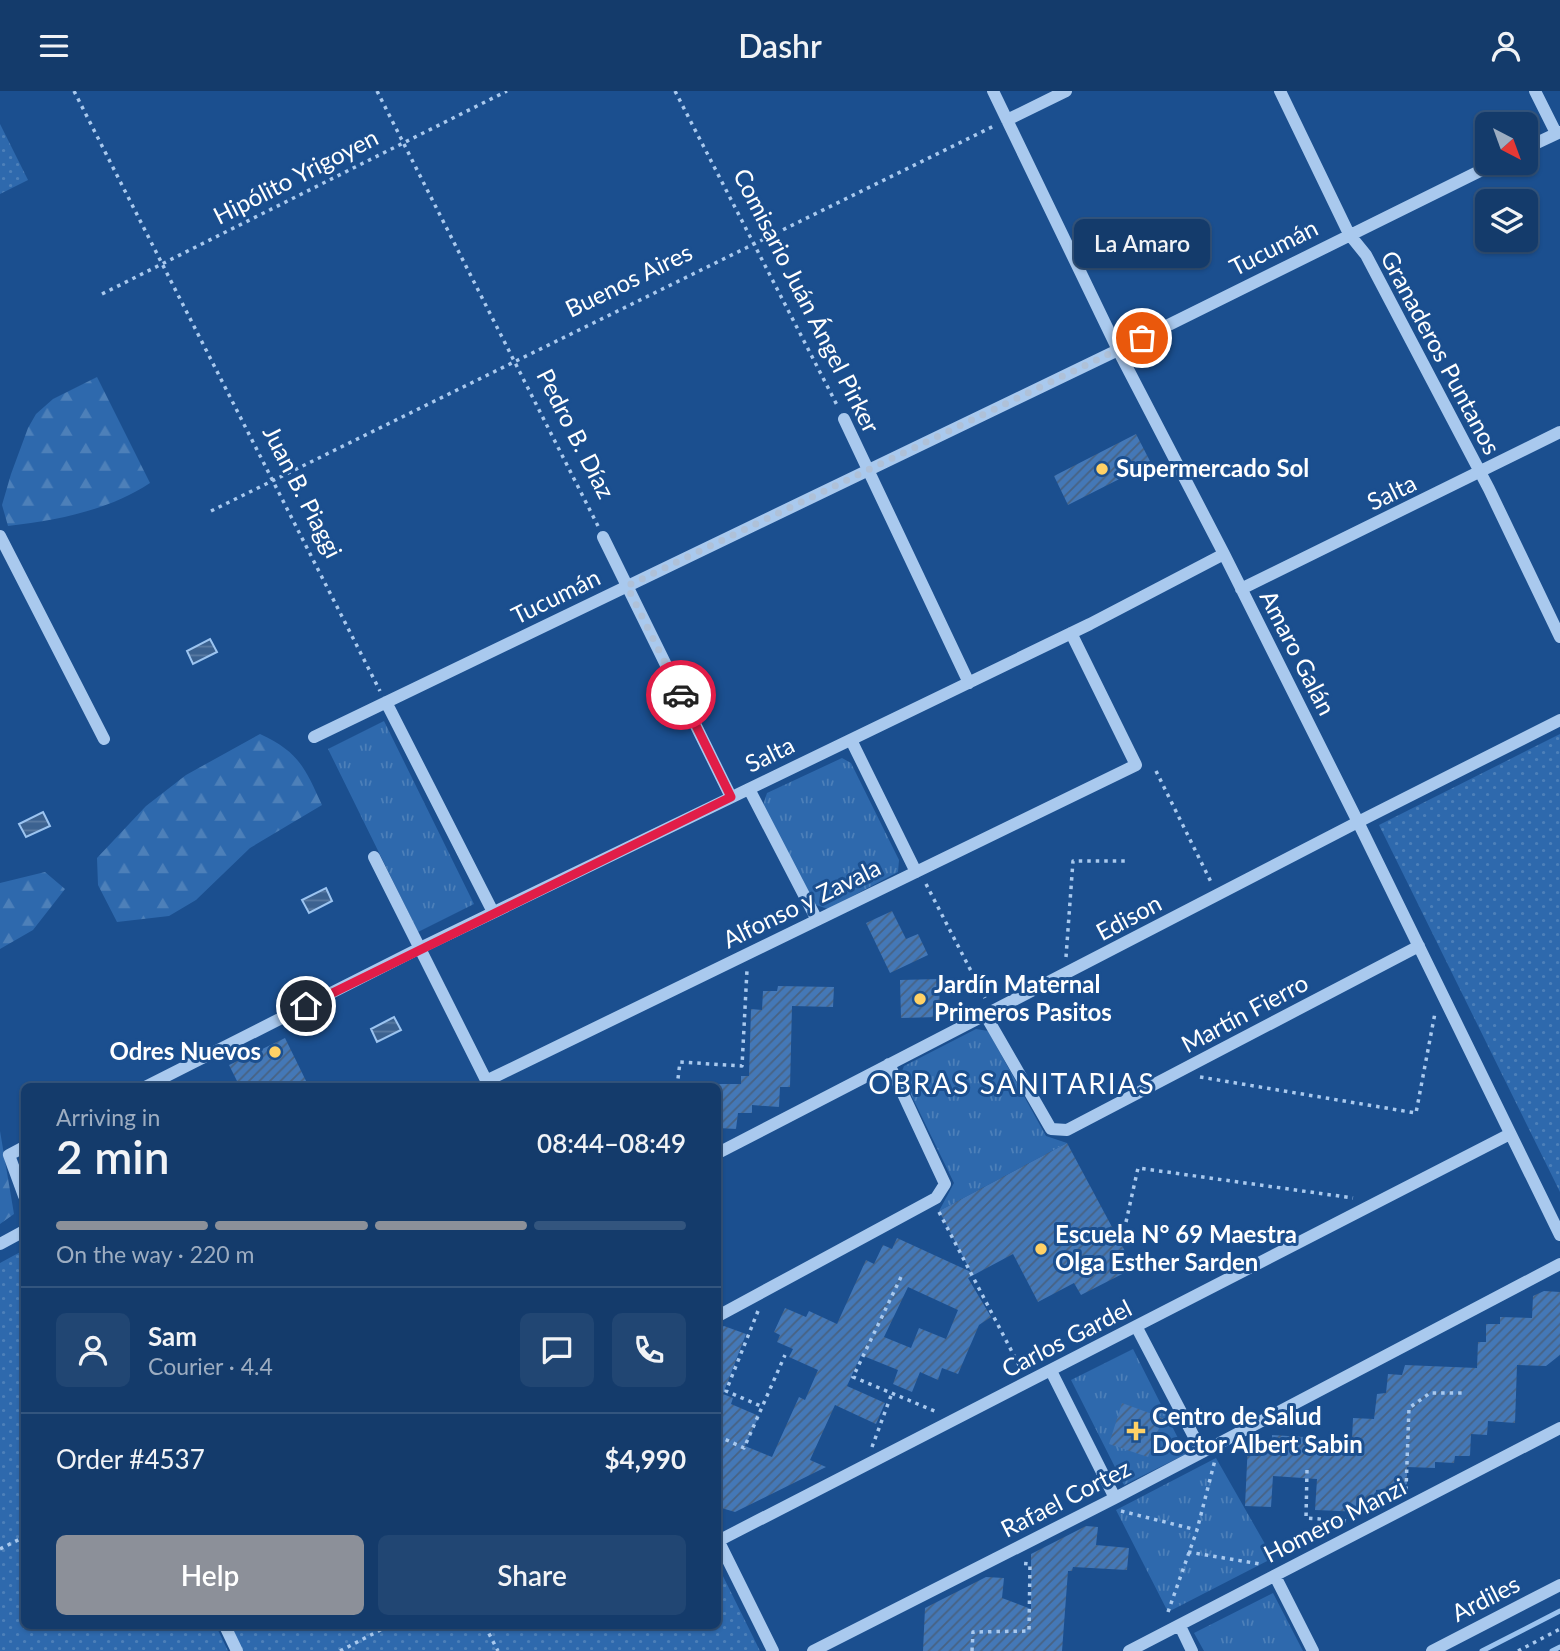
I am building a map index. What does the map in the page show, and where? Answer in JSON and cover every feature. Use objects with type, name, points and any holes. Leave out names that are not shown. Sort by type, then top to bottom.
[{"type":"street","name":"Amaro Galán","points":[[993,91],[1118,350],[1358,822],[1560,1235]]},
{"type":"street","points":[[1007,120],[1066,91]]},
{"type":"street","name":"Granaderos Puntanos","points":[[1280,91],[1349,234],[1366,255],[1479,472],[1560,637]]},
{"type":"street","points":[[1535,91],[1558,132],[1538,142]]},
{"type":"street","name":"Tucumán","points":[[314,737],[1118,350],[1475,173]]},
{"type":"street","name":"Comisario Juán Ángel Pirker","points":[[844,419],[969,683]]},
{"type":"street","name":"Salta","points":[[1241,589],[1560,432]]},
{"type":"street","points":[[0,536],[104,739]]},
{"type":"street","name":"Pedro B. Díaz","points":[[603,537],[731,797]]},
{"type":"street","name":"Salta","points":[[153,1083],[493,912],[1071,633],[1224,554]]},
{"type":"street","name":"Alfonso y Zavala","points":[[489,1083],[817,920],[921,877],[1136,765],[1071,633]]},
{"type":"street","points":[[386,702],[493,912]]},
{"type":"street","name":"Edison","points":[[721,1151],[1560,720]]},
{"type":"street","points":[[851,740],[921,877]]},
{"type":"street","points":[[749,789],[817,920]]},
{"type":"street","points":[[374,856],[487,1083]]},
{"type":"street","name":"Martín Fierro","points":[[986,1016],[1051,1129],[1067,1131],[1419,946]]},
{"type":"street","points":[[721,1314],[936,1198],[945,1184],[888,1064]]},
{"type":"street","name":"Carlos Gardel","points":[[721,1539],[1510,1134]]},
{"type":"street","points":[[21,1149],[9,1155],[21,1188]]},
{"type":"street","points":[[0,1244],[21,1233]]},
{"type":"street","name":"Rafael Cortez","points":[[813,1651],[1116,1504],[1202,1452],[1560,1264]]},
{"type":"street","points":[[1136,1326],[1202,1452]]},
{"type":"street","points":[[1051,1371],[1116,1504]]},
{"type":"street","name":"Homero Manzi","points":[[1129,1651],[1560,1428]]},
{"type":"street","points":[[721,1547],[773,1651]]},
{"type":"street","points":[[1275,1576],[1312,1651]]},
{"type":"street","name":"Ardiles","points":[[1432,1651],[1560,1585]]},
{"type":"street","points":[[1180,1626],[1192,1651]]},
{"type":"street","points":[[226,1629],[237,1651]]},
{"type":"path","name":"Juan B. Piaggi","points":[[74,91],[386,702]]},
{"type":"path","name":"Pedro B. Díaz","points":[[377,91],[603,537]]},
{"type":"path","name":"Hipólito Yrigoyen","points":[[102,294],[506,91]]},
{"type":"path","name":"Comisario Juán Ángel Pirker","points":[[675,91],[844,419]]},
{"type":"path","name":"Buenos Aires","points":[[211,511],[1007,120]]},
{"type":"path","points":[[1156,771],[1211,882]]},
{"type":"path","points":[[1066,957],[1073,861],[1125,861]]},
{"type":"path","points":[[921,877],[985,998]]},
{"type":"path","points":[[677,1083],[680,1062],[742,1066],[747,968]]},
{"type":"path","points":[[1198,1077],[1416,1112],[1434,1013]]},
{"type":"path","points":[[1126,1222],[1138,1168],[1359,1198]]},
{"type":"path","points":[[939,1211],[1023,1371]]},
{"type":"path","points":[[901,1277],[853,1377],[939,1413]]},
{"type":"path","points":[[760,1306],[726,1391],[763,1407]]},
{"type":"path","points":[[721,1437],[744,1448],[785,1356]]},
{"type":"path","points":[[872,1447],[892,1393]]},
{"type":"path","points":[[1406,1490],[1409,1408],[1430,1393],[1462,1393]]},
{"type":"path","points":[[1168,1612],[1197,1530],[1216,1458]]},
{"type":"path","points":[[1307,1470],[1306,1518],[1346,1521]]},
{"type":"path","points":[[1116,1504],[1197,1530]]},
{"type":"path","points":[[0,1549],[21,1538]]},
{"type":"path","points":[[1188,1552],[1260,1564]]},
{"type":"path","points":[[972,1651],[973,1632],[1029,1631],[1030,1564],[1014,1562]]},
{"type":"path","points":[[340,1651],[382,1629]]},
{"type":"path","points":[[487,1629],[498,1651]]},
{"type":"path","points":[[1518,1651],[1560,1629]]},
{"type":"green space","points":[[0,124],[28,180],[0,194]]},
{"type":"green space","points":[[97,377],[150,483],[117,501],[82,513],[8,526],[2,505],[28,428],[36,414],[53,399]]},
{"type":"green space","points":[[384,721],[474,904],[418,932],[328,749]]},
{"type":"green space","points":[[260,734],[284,747],[299,762],[322,805],[250,848],[196,900],[169,916],[117,922],[98,885],[97,858],[146,806],[186,775]]},
{"type":"green space","points":[[1560,734],[1560,1192],[1379,825]]},
{"type":"green space","points":[[842,758],[851,763],[899,860],[898,872],[828,909],[813,904],[763,805],[767,793]]},
{"type":"green space","points":[[45,872],[65,889],[33,930],[0,949],[0,883]]},
{"type":"green space","points":[[976,1029],[988,1031],[1046,1136],[1067,1143],[939,1211],[954,1183],[901,1074],[904,1066]]},
{"type":"green space","points":[[0,1131],[14,1214],[0,1224]]},
{"type":"green space","points":[[21,1252],[21,1629],[217,1629],[228,1651],[0,1651],[0,1263]]},
{"type":"green space","points":[[1133,1349],[1186,1454],[1124,1485],[1071,1380]]},
{"type":"green space","points":[[1216,1458],[1273,1558],[1168,1612],[1116,1510]]},
{"type":"green space","points":[[721,1572],[760,1651],[243,1651],[232,1629],[721,1629]]},
{"type":"green space","points":[[1273,1593],[1303,1651],[1204,1651],[1194,1633]]},
{"type":"shaded area","points":[[210,639],[217,652],[193,664],[187,651]]},
{"type":"shaded area","points":[[43,812],[50,826],[26,837],[19,824]]},
{"type":"shaded area","points":[[326,888],[332,901],[309,913],[302,900]]},
{"type":"shaded area","points":[[394,1017],[401,1030],[377,1042],[371,1029]]},
{"type":"building","name":"Supermercado Sol","points":[[1136,434],[1151,463],[1068,505],[1054,476]]},
{"type":"building","points":[[892,911],[906,939],[918,934],[928,955],[890,973],[866,923]]},
{"type":"building","name":"Jardín Maternal Primeros Pasitos","points":[[939,979],[940,1017],[901,1018],[900,980]]},
{"type":"building","points":[[778,986],[834,987],[833,1007],[792,1006],[790,1087],[780,1087],[779,1107],[752,1105],[752,1113],[738,1113],[736,1129],[721,1128],[721,1084],[741,1084],[741,1076],[749,1076],[751,1009],[762,1010],[763,991],[777,991]]},
{"type":"building","name":"Odres Nuevos","points":[[285,1038],[307,1083],[238,1083],[229,1065]]},
{"type":"building","points":[[1067,1143],[1134,1268],[1081,1295],[1074,1283],[1038,1302],[1013,1254],[968,1278],[991,1317],[979,1325],[958,1374],[942,1368],[938,1380],[920,1372],[912,1392],[893,1384],[898,1370],[861,1355],[847,1386],[885,1403],[876,1424],[835,1405],[810,1460],[826,1467],[735,1512],[721,1508],[721,1328],[724,1326],[746,1334],[723,1394],[733,1398],[731,1404],[759,1416],[745,1446],[772,1457],[799,1397],[805,1400],[818,1370],[789,1357],[793,1349],[777,1342],[780,1335],[774,1332],[785,1308],[806,1317],[809,1311],[837,1324],[866,1260],[874,1264],[883,1245],[892,1249],[897,1238],[971,1272],[939,1211]],"holes":[[[908,1287],[958,1310],[946,1339],[919,1328],[911,1348],[884,1337]]]},
{"type":"building","points":[[1544,1291],[1560,1292],[1560,1355],[1546,1366],[1517,1365],[1515,1423],[1488,1421],[1487,1435],[1471,1434],[1470,1456],[1455,1456],[1454,1463],[1435,1462],[1435,1468],[1407,1467],[1407,1484],[1400,1488],[1376,1490],[1375,1506],[1363,1512],[1315,1510],[1317,1479],[1273,1476],[1271,1507],[1245,1506],[1248,1442],[1272,1444],[1272,1435],[1352,1440],[1353,1418],[1374,1419],[1377,1394],[1386,1393],[1388,1374],[1402,1375],[1405,1365],[1477,1368],[1478,1342],[1486,1342],[1486,1324],[1500,1324],[1500,1317],[1532,1318],[1533,1296]]},
{"type":"building","name":"Centro de Salud Doctor Albert Sabin","points":[[1122,1403],[1163,1418],[1148,1457],[1109,1444]]},
{"type":"building","points":[[1086,1526],[1098,1527],[1096,1545],[1129,1548],[1127,1570],[1073,1567],[1072,1571],[1068,1571],[1062,1651],[923,1651],[925,1608],[986,1577],[1004,1578],[1002,1598],[1031,1609],[1031,1554]]},
{"type":"waterway","points":[[1482,1651],[1560,1611]]},
{"type":"waterway","points":[[1552,1651],[1560,1647]]},
{"type":"way so far","points":[[681,695],[627,586],[1142,338]]},
{"type":"place","name":"La Amaro","points":[[1142,338]]},
{"type":"place","name":"Supermercado Sol","points":[[1102,469]]},
{"type":"place","name":"Jardín Maternal Primeros Pasitos","points":[[920,999]]},
{"type":"place","name":"Odres Nuevos","points":[[275,1052]]},
{"type":"place","name":"Escuela N° 69 Maestra Olga Esther Sarden","points":[[1041,1249]]},
{"type":"place","name":"Centro de Salud Doctor Albert Sabin","points":[[1136,1431]]},
{"type":"district","name":"OBRAS SANITARIAS","points":[[1012,1084]]},
{"type":"route","points":[[306,1006],[731,797],[681,695]]}]
